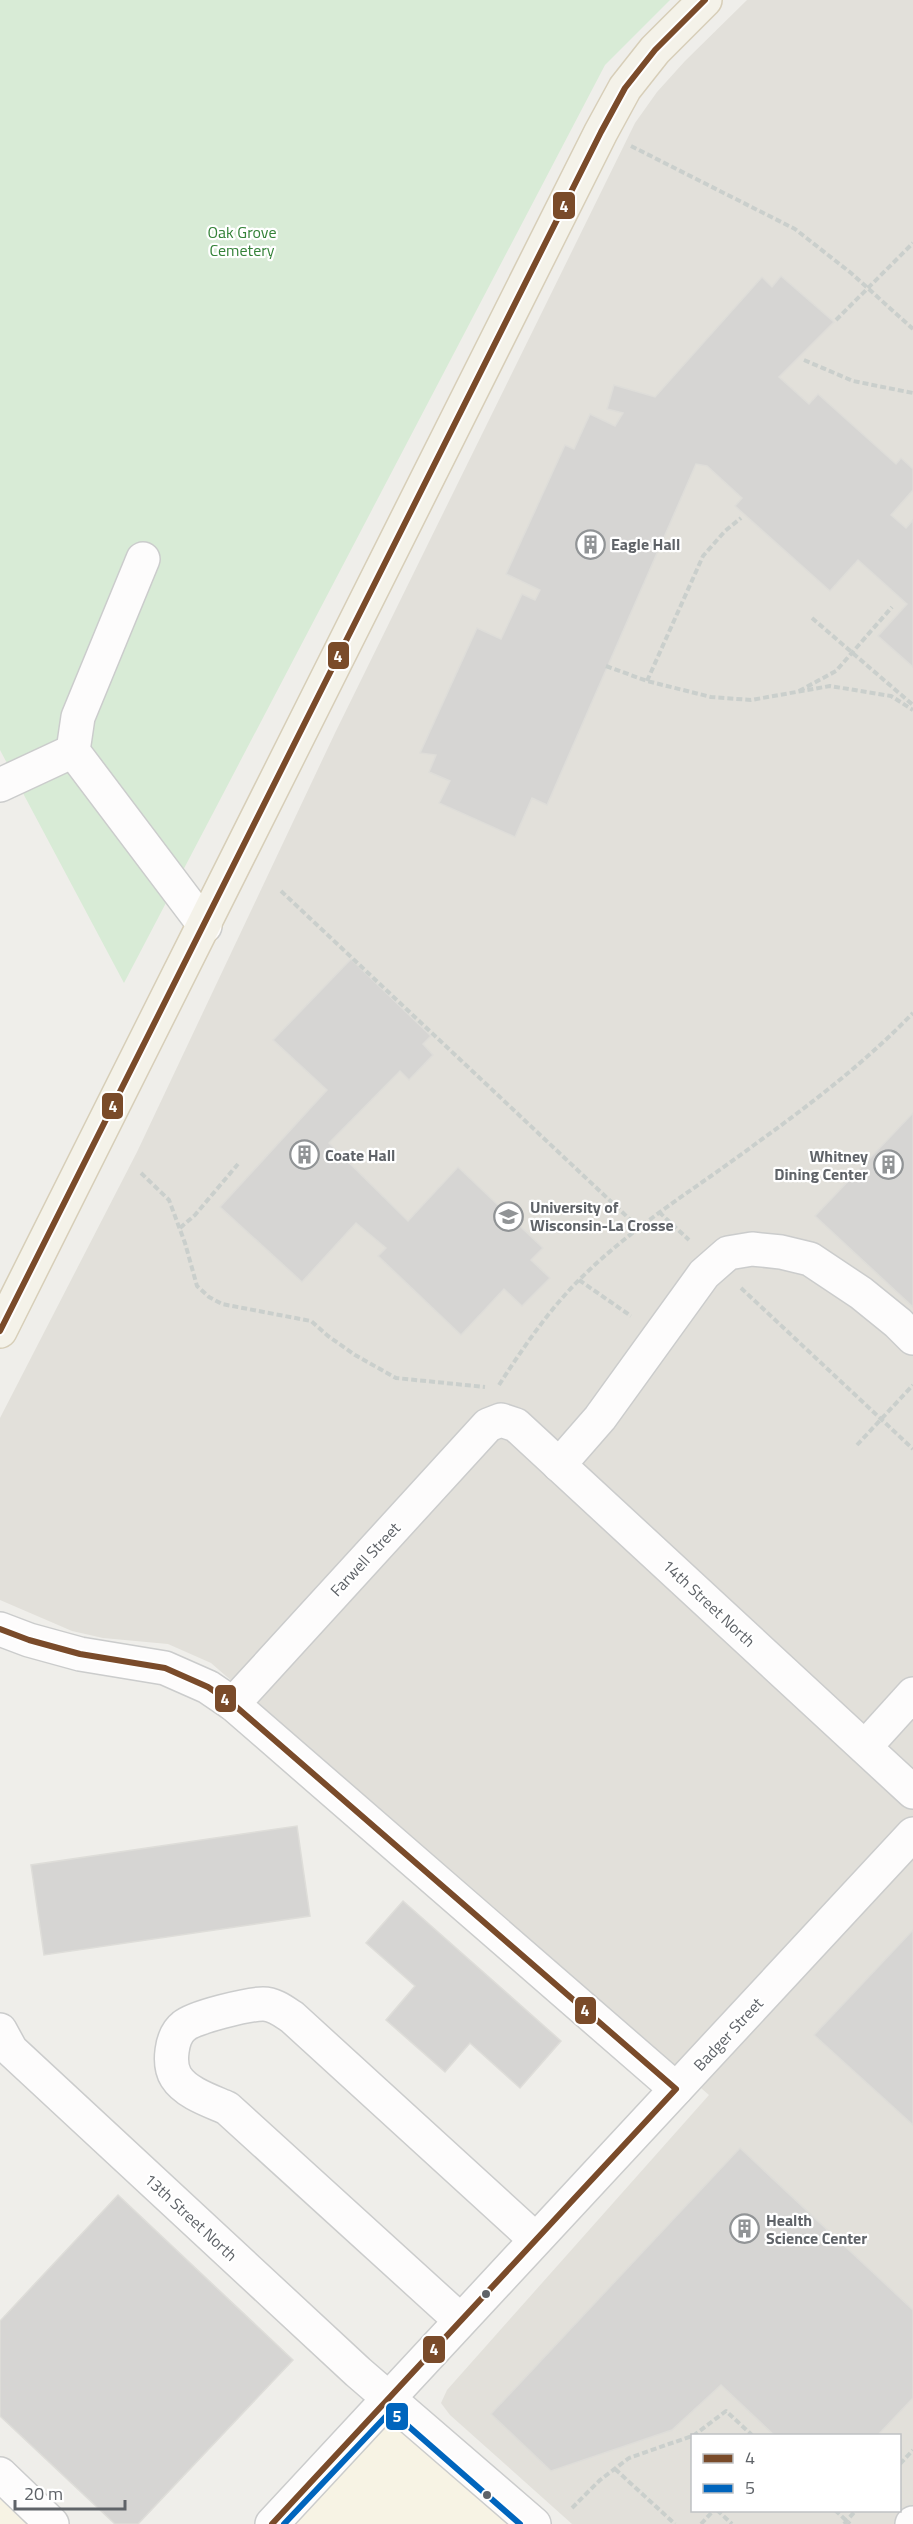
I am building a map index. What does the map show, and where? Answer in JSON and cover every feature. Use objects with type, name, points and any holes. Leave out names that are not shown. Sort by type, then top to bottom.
[{"type":"main road","points":[[0,1331],[601,132],[625,88],[655,50],[705,0]]},
{"type":"street","points":[[143,559],[78,717],[73,752],[204,926]]},
{"type":"street","points":[[0,785],[73,752]]},
{"type":"street","points":[[559,1465],[600,1418],[704,1274],[728,1253],[752,1249],[781,1252],[810,1259],[861,1293],[913,1338]]},
{"type":"street","name":"14th Street North","points":[[501,1420],[516,1425],[913,1792]]},
{"type":"street","name":"Farwell Street","points":[[233,1704],[488,1425],[501,1420]]},
{"type":"street","points":[[0,1629],[29,1641],[80,1654],[165,1668],[208,1687],[233,1704],[676,2089]]},
{"type":"street","points":[[864,1747],[913,1694]]},
{"type":"street","name":"Badger Street","points":[[272,2524],[913,1834]]},
{"type":"street","points":[[460,2320],[227,2108],[189,2089],[176,2078],[171,2061],[175,2040],[182,2026],[199,2017],[262,2004],[277,2007],[292,2017],[535,2239]]},
{"type":"street","name":"13th Street North","points":[[4,2047],[358,2372],[534,2524]]},
{"type":"street","points":[[0,2474],[52,2524]]},
{"type":"path","points":[[601,132],[795,229],[913,329]]},
{"type":"path","points":[[836,320],[913,243]]},
{"type":"path","points":[[804,360],[853,381],[913,393]]},
{"type":"path","points":[[647,681],[703,556],[725,531],[741,518]]},
{"type":"path","points":[[795,693],[836,671],[892,607]]},
{"type":"path","points":[[812,618],[913,705]]},
{"type":"path","points":[[606,666],[647,681],[721,698],[751,700],[831,686],[891,696],[913,710]]},
{"type":"path","points":[[281,891],[638,1227]]},
{"type":"path","points":[[497,1388],[529,1340],[579,1280],[638,1227],[800,1112],[880,1048],[913,1013]]},
{"type":"path","points":[[180,1228],[195,1215],[238,1164]]},
{"type":"path","points":[[141,1173],[169,1200],[197,1286],[209,1298],[222,1304],[311,1321],[355,1356],[396,1378],[487,1387]]},
{"type":"path","points":[[659,1212],[913,1449]]},
{"type":"path","points":[[579,1280],[622,1308],[656,1339]]},
{"type":"path","points":[[856,1444],[913,1385]]},
{"type":"path","points":[[696,2434],[726,2411],[751,2434]]},
{"type":"path","points":[[572,2508],[600,2480],[629,2458],[691,2437]]},
{"type":"path","points":[[901,2463],[913,2450]]},
{"type":"path","points":[[615,2469],[675,2524]]},
{"type":"path","points":[[701,2524],[714,2512]]},
{"type":"path","points":[[716,2512],[732,2524]]},
{"type":"path","points":[[836,2512],[847,2523]]},
{"type":"shaded area","name":"University of Wisconsin-La Crosse","points":[[747,0],[913,0],[913,2524],[572,2524],[450,2415],[441,2403],[447,2390],[709,2095],[211,1663],[168,1644],[103,1638],[72,1631],[0,1600],[0,1418],[137,1152],[335,733],[635,123],[657,92]]},
{"type":"shaded area","points":[[390,2398],[534,2524],[272,2524]]},
{"type":"shaded area","points":[[0,2474],[52,2524],[0,2524]]},
{"type":"green space","name":"Oak Grove Cemetery","points":[[0,0],[670,0],[605,65],[124,983],[0,750]]},
{"type":"building","name":"Eagle Hall","points":[[781,276],[834,322],[779,377],[809,404],[818,394],[896,464],[901,458],[913,469],[913,490],[891,515],[906,528],[913,520],[913,667],[878,636],[907,604],[858,560],[830,591],[735,506],[742,498],[707,466],[696,464],[547,805],[532,798],[515,837],[439,803],[450,781],[429,772],[436,755],[420,753],[477,628],[501,639],[522,594],[535,600],[540,590],[506,574],[565,445],[574,449],[590,414],[615,426],[623,413],[607,409],[614,385],[655,397],[762,277],[772,287]]},
{"type":"building","name":"Coate Hall","points":[[351,959],[431,1036],[423,1044],[433,1055],[409,1080],[400,1071],[329,1143],[408,1221],[458,1167],[543,1248],[531,1260],[550,1278],[522,1306],[504,1289],[461,1335],[378,1256],[386,1248],[356,1223],[302,1282],[220,1207],[327,1090],[273,1040]]},
{"type":"building","name":"Whitney Dining Center","points":[[913,1113],[913,1307],[815,1216]]},
{"type":"building","points":[[297,1826],[310,1916],[44,1955],[31,1865]]},
{"type":"building","points":[[403,1901],[561,2041],[520,2088],[470,2043],[445,2072],[386,2020],[415,1986],[366,1943]]},
{"type":"building","points":[[913,1930],[913,2125],[814,2035]]},
{"type":"building","name":"Health Science Center","points":[[740,2148],[913,2310],[913,2398],[879,2434],[773,2434],[721,2385],[672,2430],[551,2471],[491,2414]]},
{"type":"building","points":[[118,2195],[293,2360],[138,2524],[115,2524],[0,2416],[0,2321]]},
{"type":"transit line","name":"4","points":[[0,1331],[601,132],[625,88],[655,50],[705,0]]},
{"type":"transit line","name":"4","points":[[0,1629],[29,1640],[80,1654],[165,1668],[208,1687],[233,1704],[676,2089],[272,2524]]},
{"type":"transit line","name":"5","points":[[284,2524],[391,2411],[520,2524]]},
{"type":"place","name":"Eagle Hall","points":[[590,544]]},
{"type":"place","name":"Coate Hall","points":[[304,1155]]},
{"type":"place","name":"Whitney Dining Center","points":[[889,1165]]},
{"type":"place","name":"University of Wisconsin-La Crosse","points":[[509,1216]]},
{"type":"place","name":"Health Science Center","points":[[745,2229]]}]
